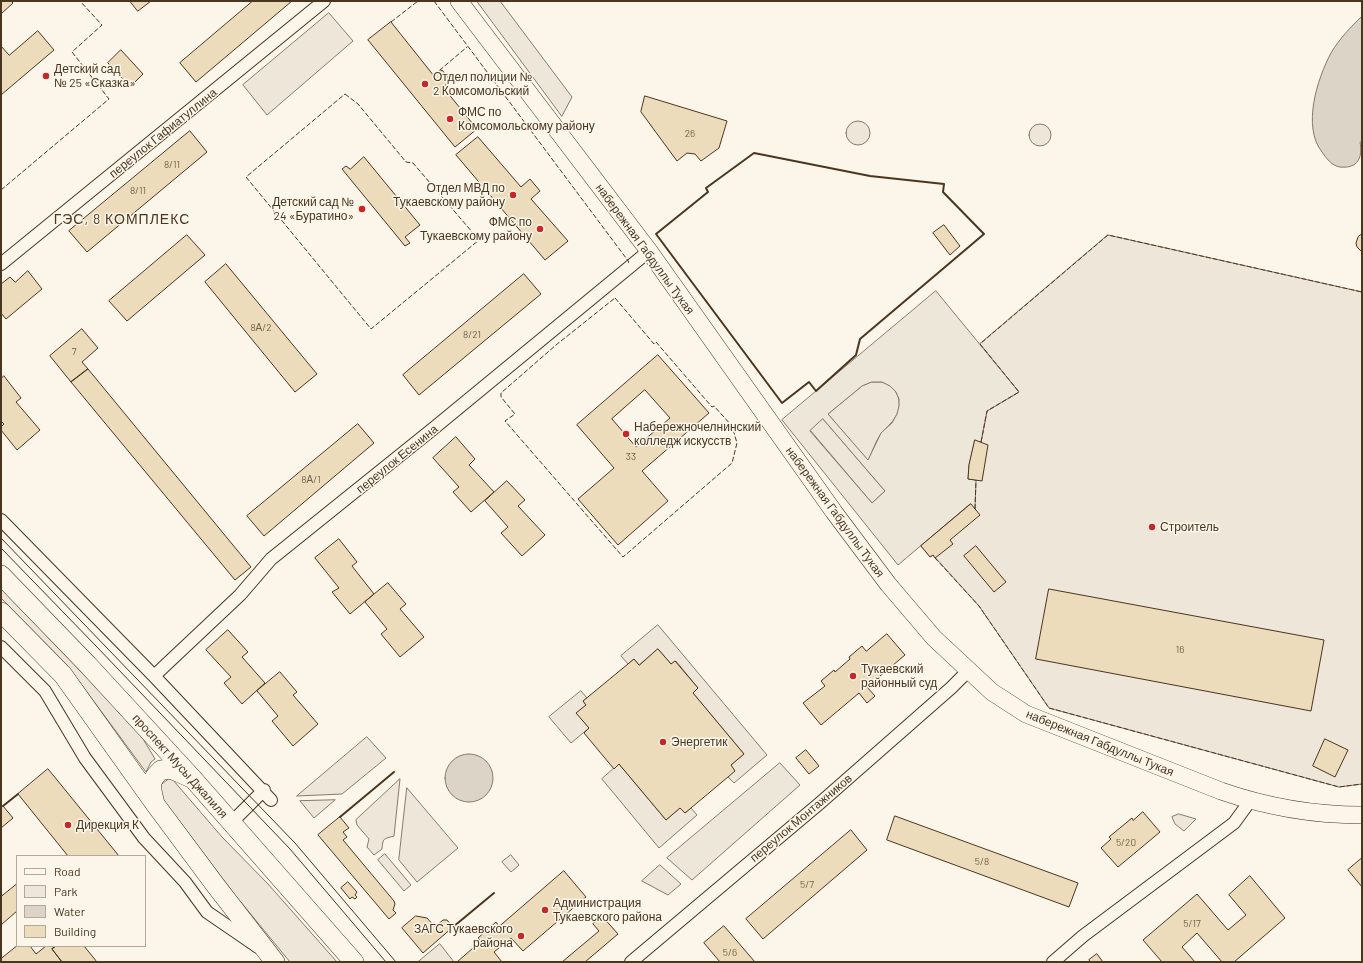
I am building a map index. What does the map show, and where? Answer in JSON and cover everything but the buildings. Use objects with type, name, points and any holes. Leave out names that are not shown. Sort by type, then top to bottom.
[{"type":"main road","name":"набережная Габдуллы Тукая","points":[[459,1],[649,251],[834,512],[888,584],[934,638],[968,671],[992,692],[1026,714],[1250,801],[1332,815],[1362,815]]},
{"type":"main road","name":"проспект Мусы Джалиля","points":[[1,575],[88,665],[194,780],[354,962]]},
{"type":"main road","points":[[1,612],[63,675],[155,804],[272,958]]},
{"type":"main road","points":[[155,804],[151,787],[153,777],[161,770],[171,769],[194,780]]},
{"type":"street","name":"переулок Гафиатуллина","points":[[1,264],[324,1]]},
{"type":"street","name":"переулок Есенина","points":[[154,676],[240,594],[271,559],[434,428],[649,251]]},
{"type":"street","points":[[1,520],[268,795],[232,822]]},
{"type":"street","points":[[1,647],[45,691],[74,739],[144,838],[185,882],[207,912],[272,958]]},
{"type":"street","name":"переулок Монтажников","points":[[631,962],[820,803],[951,688],[968,671]]},
{"type":"street","points":[[1053,962],[1087,933],[1234,823],[1250,801]]},
{"type":"green space","points":[[329,13],[353,41],[267,115],[243,85]]},
{"type":"green space","points":[[858,121],[863,122],[869,128],[869,138],[863,144],[858,145],[853,144],[847,138],[846,133],[847,128],[853,122]]},
{"type":"green space","points":[[1040,124],[1048,127],[1051,135],[1048,143],[1040,146],[1032,143],[1029,135],[1032,127]]},
{"type":"green space","name":"Строитель","points":[[1108,235],[1362,292],[1362,784],[1339,787],[1049,708],[979,606],[933,555],[930,557],[921,546],[971,504],[974,508],[968,479],[969,465],[975,440],[981,442],[987,411],[1019,392],[980,344]]},
{"type":"green space","points":[[872,382],[881,382],[891,387],[898,395],[899,406],[894,419],[878,438],[868,461],[828,414],[862,386]]},
{"type":"green space","points":[[823,419],[885,491],[872,503],[810,430]]},
{"type":"green space","points":[[1,589],[142,737],[155,759],[151,762],[146,772],[67,665],[1,598]]},
{"type":"green space","points":[[658,625],[767,755],[734,783],[728,777],[731,765],[744,754],[693,693],[698,688],[676,661],[671,664],[658,649],[639,665],[634,659],[628,664],[621,656]]},
{"type":"green space","points":[[581,691],[587,698],[583,701],[586,705],[577,713],[589,728],[571,743],[549,717]]},
{"type":"green space","points":[[367,737],[386,758],[342,794],[297,796]]},
{"type":"green space","points":[[619,764],[666,820],[680,808],[685,813],[691,808],[697,815],[659,848],[602,779]]},
{"type":"green space","points":[[169,779],[173,780],[222,837],[268,884],[337,962],[290,962],[235,895],[159,794],[161,785]]},
{"type":"green space","points":[[400,779],[394,836],[384,840],[382,849],[374,855],[367,847],[369,839],[357,825],[356,820]]},
{"type":"green space","points":[[407,788],[458,848],[417,882],[399,860]]},
{"type":"green space","points":[[335,800],[314,818],[300,801]]},
{"type":"green space","points":[[1179,814],[1196,819],[1184,831],[1175,824],[1172,817]]},
{"type":"green space","points":[[385,854],[411,885],[404,891],[378,860]]},
{"type":"green space","points":[[511,855],[519,865],[511,872],[502,862]]},
{"type":"green space","points":[[660,865],[681,884],[668,895],[642,881]]},
{"type":"shaded area","points":[[477,1],[500,1],[572,97],[562,116]]},
{"type":"shaded area","points":[[936,291],[1019,392],[987,411],[981,442],[975,441],[969,465],[968,479],[976,480],[975,509],[970,504],[898,565],[782,420]],"holes":[[[872,382],[882,382],[890,386],[896,392],[899,399],[899,406],[892,423],[881,433],[868,460],[828,414],[862,386]],[[823,419],[885,491],[872,503],[810,431]]]},
{"type":"shaded area","points":[[780,763],[800,785],[692,880],[667,858]]},
{"type":"shaded area","points":[[440,944],[454,962],[418,962]]},
{"type":"water","points":[[1362,16],[1361,153],[1355,164],[1340,167],[1334,165],[1327,159],[1316,142],[1312,117],[1314,103],[1321,76],[1331,53],[1341,38]]},
{"type":"water","points":[[469,754],[478,756],[486,761],[491,769],[493,778],[491,787],[486,795],[478,800],[469,802],[460,800],[452,795],[447,787],[445,778],[447,769],[452,761],[460,756]]},
{"type":"tram line","points":[[1,538],[295,843],[396,962]]},
{"type":"tram line","points":[[1,548],[290,849],[386,962]]},
{"type":"fence","points":[[1,190],[109,99],[72,52],[102,25],[80,1]]},
{"type":"fence","points":[[391,22],[418,1]]},
{"type":"fence","points":[[434,1],[629,262],[628,263]]},
{"type":"fence","points":[[434,75],[467,47]]},
{"type":"fence","points":[[345,94],[358,104],[406,162],[413,163],[479,240],[371,329],[246,177],[345,94]]},
{"type":"fence","points":[[981,442],[987,411],[1019,392],[980,344],[1108,235],[1362,292]]},
{"type":"fence","points":[[615,298],[654,344],[656,342],[712,407],[714,406],[732,426],[737,443],[732,463],[623,557],[505,421],[515,414],[501,397],[501,393],[556,345],[615,298]]},
{"type":"fence","points":[[975,509],[976,480]]},
{"type":"fence","points":[[935,558],[979,606],[1049,708],[1339,787],[1362,784]]},
{"type":"wall","points":[[754,153],[870,176],[944,184],[943,192],[984,234],[860,339],[856,355],[816,391],[809,382],[782,403],[656,234],[708,192],[706,188],[754,153]]},
{"type":"wall","points":[[340,817],[394,772]]},
{"type":"wall","points":[[3,806],[18,794]]},
{"type":"wall","points":[[453,927],[494,893]]},
{"type":"place","name":"Детский сад № 25 «Сказка»","points":[[46,76]]},
{"type":"place","name":"Отдел полиции № 2 Комсомольский","points":[[425,84]]},
{"type":"place","name":"ФМС по Комсомольскому району","points":[[450,119]]},
{"type":"place","name":"Отдел МВД по Тукаевскому району","points":[[513,195]]},
{"type":"place","name":"Детский сад № 24 «Буратино»","points":[[362,209]]},
{"type":"place","name":"ФМС по Тукаевскому району","points":[[540,229]]},
{"type":"place","name":"Набережночелнинский колледж искусств","points":[[626,434]]},
{"type":"place","name":"Строитель","points":[[1152,527]]},
{"type":"place","name":"Тукаевский районный суд","points":[[853,676]]},
{"type":"place","name":"Энергетик","points":[[663,742]]},
{"type":"place","name":"Дирекция К","points":[[68,825]]},
{"type":"place","name":"Администрация Тукаевского района","points":[[545,910]]},
{"type":"place","name":"ЗАГС Тукаевского района","points":[[521,936]]},
{"type":"district","name":"ГЭС, 8 КОМПЛЕКС","points":[[122,219]]}]
